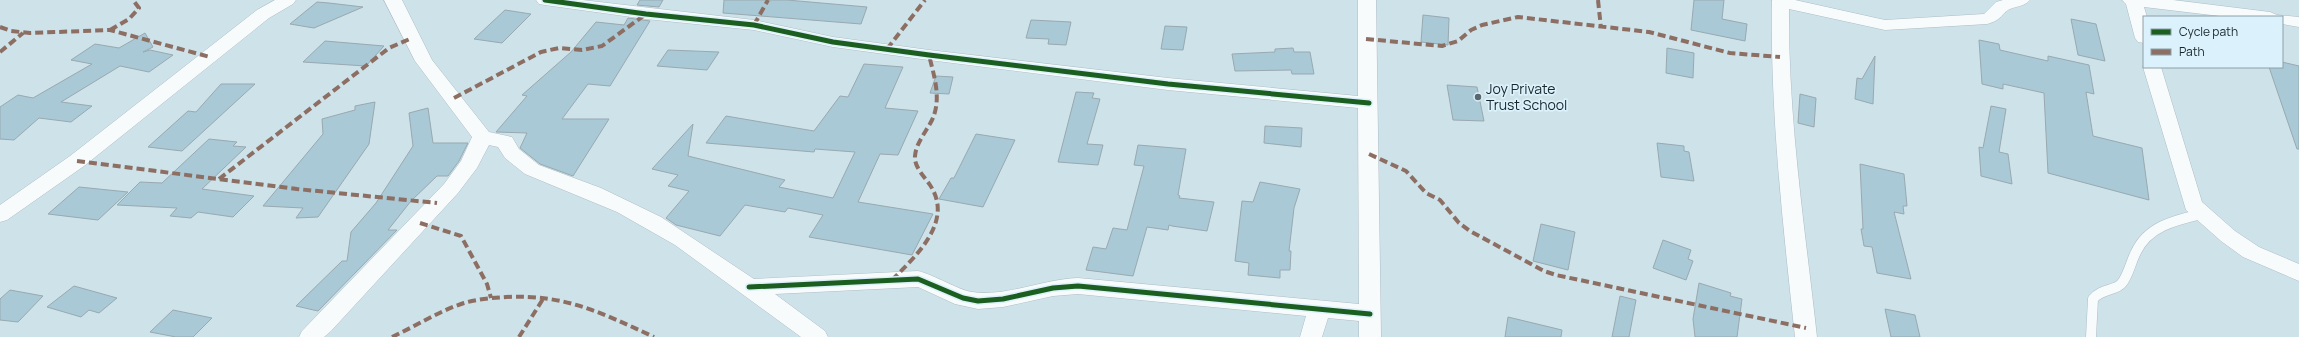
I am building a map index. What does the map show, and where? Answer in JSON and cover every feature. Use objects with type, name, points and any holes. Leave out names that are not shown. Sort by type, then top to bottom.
[{"type":"street","points":[[2,212],[77,161],[263,14],[288,0]]},
{"type":"street","points":[[393,0],[424,61],[482,137],[506,142],[510,152],[518,162],[529,169],[595,193],[637,213],[675,236],[749,287],[798,329],[817,337]]},
{"type":"street","points":[[545,0],[646,14],[754,25],[833,42],[937,56],[1175,84],[1369,103]]},
{"type":"street","points":[[1366,0],[1369,103],[1370,337]]},
{"type":"street","points":[[1806,337],[1788,162],[1780,57],[1781,1],[1872,23],[1898,26],[1982,20],[1994,16],[2002,6],[2021,0]]},
{"type":"street","points":[[2143,35],[2132,0],[2262,16]]},
{"type":"street","points":[[2283,19],[2299,22]]},
{"type":"street","points":[[2152,68],[2193,205],[2201,214],[2251,252],[2299,273]]},
{"type":"street","points":[[310,337],[356,292],[426,217],[466,169],[477,150],[482,137]]},
{"type":"street","points":[[749,287],[918,279],[939,285],[962,298],[977,301],[1055,287],[1078,286],[1370,314]]},
{"type":"street","points":[[1311,337],[1319,309]]},
{"type":"lane","points":[[2091,337],[2093,299],[2103,289],[2114,288],[2121,284],[2139,246],[2150,233],[2165,224],[2201,214]]},
{"type":"building","points":[[640,0],[663,0],[659,7],[637,5]]},
{"type":"building","points":[[724,0],[787,0],[867,7],[861,24],[723,13]]},
{"type":"building","points":[[1694,0],[1724,0],[1722,19],[1747,24],[1745,41],[1691,30]]},
{"type":"building","points":[[317,2],[363,7],[314,28],[290,24]]},
{"type":"building","points":[[505,10],[531,14],[502,43],[474,39]]},
{"type":"building","points":[[1423,15],[1449,18],[1448,45],[1421,42]]},
{"type":"building","points":[[628,18],[650,21],[610,86],[588,84],[562,119],[609,119],[573,176],[540,164],[520,148],[527,133],[496,132],[527,96],[522,95],[571,52],[596,22],[624,25]]},
{"type":"building","points":[[2071,19],[2096,24],[2105,61],[2078,55]]},
{"type":"building","points":[[1031,20],[1071,22],[1066,45],[1048,44],[1049,39],[1026,38]]},
{"type":"building","points":[[1165,26],[1187,27],[1183,50],[1161,49]]},
{"type":"building","points":[[145,33],[153,47],[143,52],[150,50],[173,55],[149,72],[120,66],[61,102],[92,106],[71,122],[39,118],[14,140],[0,139],[0,107],[18,95],[33,98],[92,64],[71,60],[95,44],[119,48]]},
{"type":"building","points":[[1979,40],[1999,44],[2000,50],[2048,61],[2048,56],[2089,65],[2094,94],[2086,92],[2093,136],[2142,148],[2149,200],[2048,173],[2044,93],[2003,84],[2003,89],[1982,84]]},
{"type":"building","points":[[325,41],[384,46],[366,66],[303,62]]},
{"type":"building","points":[[1293,48],[1294,52],[1310,52],[1314,74],[1292,74],[1291,70],[1235,71],[1232,54],[1275,52],[1275,49]]},
{"type":"building","points":[[1667,48],[1694,53],[1693,78],[1666,73]]},
{"type":"building","points":[[668,50],[719,52],[707,70],[657,66]]},
{"type":"building","points":[[1875,56],[1873,104],[1855,99],[1857,78],[1862,79]]},
{"type":"building","points":[[2283,62],[2299,66],[2299,149],[2297,149],[2269,68],[2283,68]]},
{"type":"building","points":[[864,64],[903,67],[885,108],[918,111],[898,155],[880,154],[858,202],[933,214],[912,255],[809,237],[823,215],[788,208],[785,212],[745,205],[720,236],[676,225],[666,218],[689,191],[668,186],[678,175],[652,169],[693,124],[688,156],[785,180],[779,187],[833,198],[855,152],[815,149],[814,152],[706,143],[726,116],[814,131],[840,96],[848,97]]},
{"type":"building","points":[[936,76],[953,77],[949,94],[930,93]]},
{"type":"building","points":[[221,84],[255,84],[182,151],[148,147],[188,111],[196,112]]},
{"type":"building","points":[[1447,85],[1477,87],[1484,121],[1453,120]]},
{"type":"building","points":[[1076,92],[1094,93],[1092,98],[1100,99],[1087,144],[1103,145],[1098,165],[1058,162]]},
{"type":"building","points":[[1800,94],[1816,98],[1814,127],[1798,123]]},
{"type":"building","points":[[375,102],[369,144],[318,217],[296,218],[303,208],[263,206],[323,134],[322,119],[355,110],[355,106]]},
{"type":"building","points":[[1991,106],[2006,109],[1999,152],[2008,154],[2012,184],[1981,176],[1979,147],[1983,148]]},
{"type":"building","points":[[428,108],[433,143],[468,143],[459,161],[448,176],[437,176],[411,201],[388,230],[397,230],[318,311],[296,306],[342,261],[347,261],[351,232],[376,203],[413,146],[409,113]]},
{"type":"building","points":[[1265,126],[1302,128],[1301,147],[1264,143]]},
{"type":"building","points":[[976,134],[1015,140],[983,207],[939,199],[951,178],[954,178]]},
{"type":"building","points":[[209,139],[237,142],[233,146],[246,147],[202,189],[254,196],[233,217],[198,212],[191,218],[170,216],[177,208],[117,205],[140,182],[162,183]]},
{"type":"building","points":[[1657,143],[1684,146],[1684,151],[1689,152],[1694,181],[1661,177]]},
{"type":"building","points":[[1138,145],[1186,149],[1178,195],[1180,196],[1179,198],[1214,202],[1207,231],[1169,225],[1168,230],[1147,227],[1133,276],[1086,270],[1093,247],[1106,249],[1113,228],[1127,230],[1144,166],[1134,165]]},
{"type":"building","points":[[1860,164],[1904,174],[1907,206],[1903,206],[1904,214],[1894,212],[1911,279],[1877,273],[1872,247],[1864,246],[1861,229],[1863,229]]},
{"type":"building","points":[[1260,182],[1300,189],[1294,208],[1289,251],[1291,251],[1290,270],[1280,270],[1280,278],[1248,275],[1249,263],[1235,261],[1242,201],[1253,202]]},
{"type":"building","points":[[79,187],[128,192],[98,220],[48,214]]},
{"type":"building","points":[[1541,224],[1575,232],[1568,270],[1533,261]]},
{"type":"building","points":[[1663,240],[1691,250],[1688,259],[1693,261],[1686,280],[1653,268]]},
{"type":"building","points":[[1699,283],[1731,293],[1730,296],[1742,299],[1737,337],[1695,337],[1693,319]]},
{"type":"building","points":[[74,286],[117,298],[99,313],[89,310],[81,317],[47,307]]},
{"type":"building","points":[[10,290],[43,296],[18,322],[0,320],[0,299]]},
{"type":"building","points":[[1620,296],[1636,300],[1629,337],[1612,337]]},
{"type":"building","points":[[1885,309],[1915,315],[1920,337],[1891,337]]},
{"type":"building","points":[[173,310],[212,318],[193,337],[176,337],[150,332]]},
{"type":"building","points":[[1508,317],[1562,330],[1561,337],[1505,337]]},
{"type":"marked path","points":[[110,30],[129,19],[139,8],[133,0]]},
{"type":"marked path","points":[[754,25],[768,0]]},
{"type":"marked path","points":[[887,49],[925,0]]},
{"type":"marked path","points":[[1598,0],[1601,28]]},
{"type":"marked path","points":[[454,98],[541,52],[559,48],[582,50],[602,46],[646,14]]},
{"type":"marked path","points":[[1366,39],[1442,46],[1458,41],[1471,30],[1482,25],[1518,17],[1649,32],[1730,53],[1780,57]]},
{"type":"marked path","points":[[0,27],[11,31],[30,33],[110,30],[210,57]]},
{"type":"marked path","points":[[0,52],[23,33]]},
{"type":"marked path","points":[[219,179],[389,48],[412,38]]},
{"type":"marked path","points":[[892,280],[916,255],[924,244],[937,221],[939,211],[938,201],[934,191],[915,164],[918,144],[932,120],[937,106],[936,84],[929,55]]},
{"type":"marked path","points":[[1369,154],[1406,171],[1426,193],[1440,200],[1459,223],[1470,231],[1544,271],[1556,275],[1806,328]]},
{"type":"marked path","points":[[77,161],[297,189],[437,203]]},
{"type":"marked path","points":[[420,223],[461,236],[487,284],[491,298]]},
{"type":"marked path","points":[[392,337],[464,303],[474,300],[499,297],[539,297],[561,300],[584,306],[654,337]]},
{"type":"marked path","points":[[519,337],[543,299]]},
{"type":"cycle path","points":[[545,0],[646,14],[754,25],[833,42],[929,55],[1168,84],[1369,103]]},
{"type":"cycle path","points":[[749,287],[918,279],[926,281],[963,298],[978,301],[991,301],[1053,288],[1078,286],[1370,314]]},
{"type":"place","name":"Joy Private Trust School","points":[[1478,97]]}]
